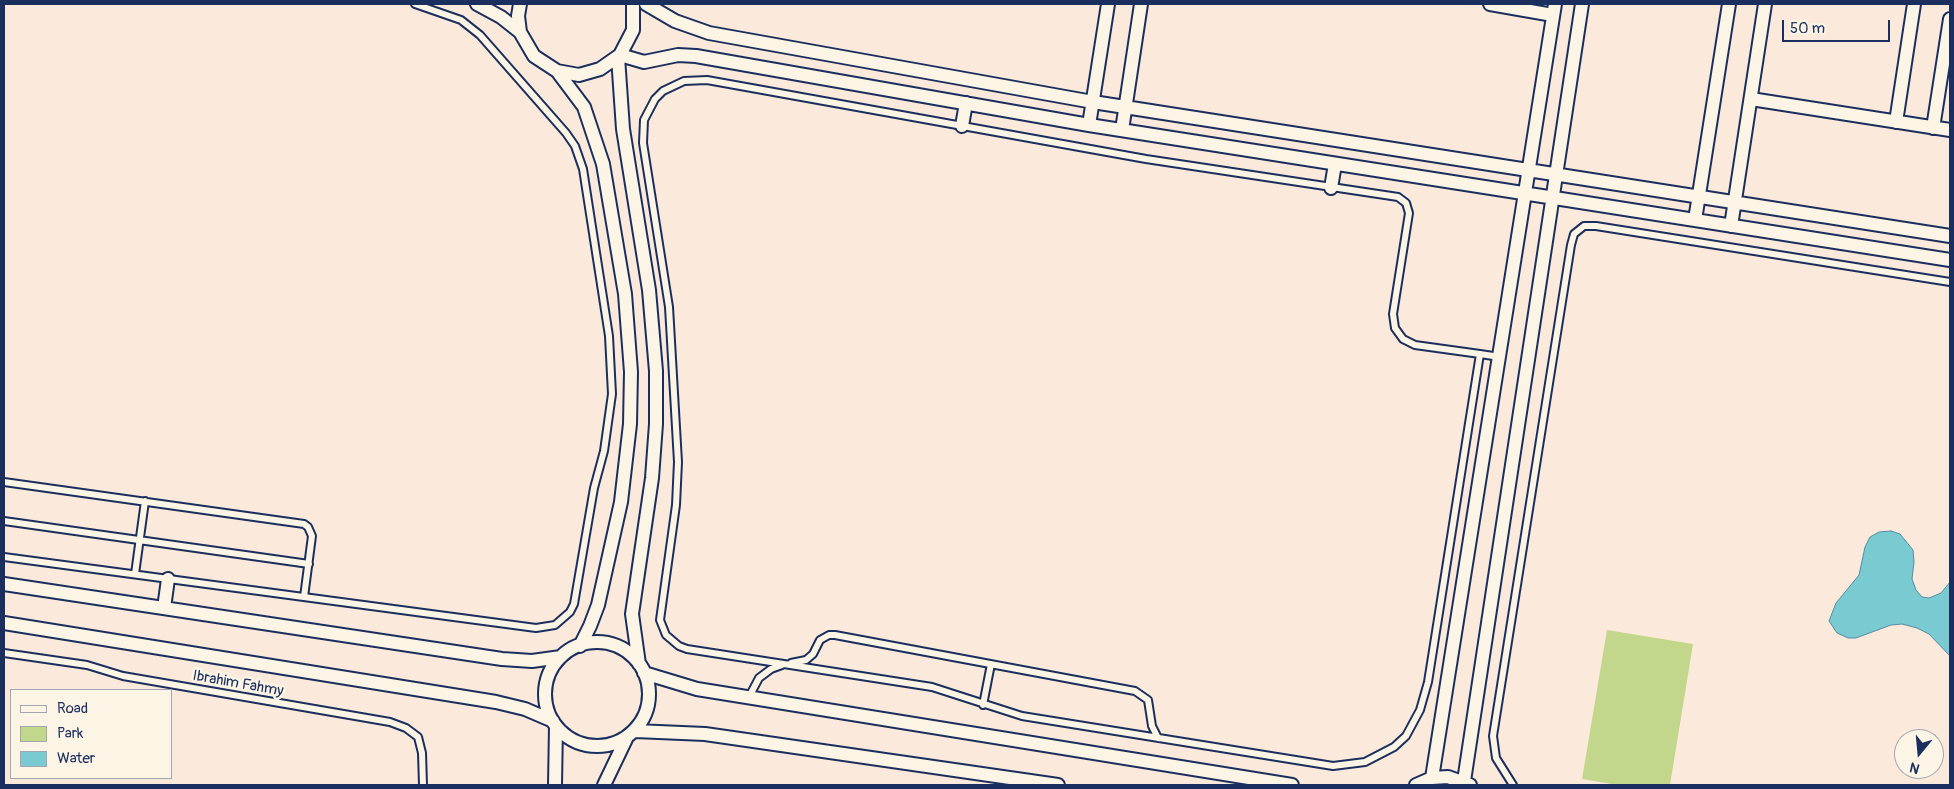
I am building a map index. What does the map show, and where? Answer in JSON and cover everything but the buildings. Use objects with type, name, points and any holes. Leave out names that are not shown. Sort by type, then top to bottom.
[{"type":"street","points":[[477,4],[501,17],[520,32],[534,56],[557,71],[584,107],[599,150],[622,277],[630,346],[630,424],[621,502],[598,605],[580,646]]},
{"type":"street","points":[[520,4],[518,16],[520,32]]},
{"type":"street","points":[[557,71],[574,74],[590,73],[605,66],[619,56],[633,30],[633,4]]},
{"type":"street","points":[[646,4],[674,21],[710,33],[1125,108],[1950,236]]},
{"type":"street","points":[[1089,125],[1108,4]]},
{"type":"street","points":[[1122,130],[1141,4]]},
{"type":"street","points":[[1432,778],[1554,9],[1490,4]]},
{"type":"street","points":[[1416,785],[1432,778],[1448,777],[1467,783],[1582,4]]},
{"type":"street","points":[[1695,220],[1729,4]]},
{"type":"street","points":[[1731,226],[1766,4]]},
{"type":"street","points":[[1896,122],[1914,4]]},
{"type":"street","points":[[1933,128],[1950,19]]},
{"type":"street","points":[[619,56],[644,62],[678,55],[696,56],[1089,125],[1950,260]]},
{"type":"street","points":[[604,785],[631,734],[646,713],[649,703],[648,682],[642,668],[632,614],[653,469],[656,371],[649,290],[624,137],[619,56]]},
{"type":"street","points":[[1750,99],[1950,130]]},
{"type":"street","points":[[962,126],[966,103]]},
{"type":"street","points":[[1332,188],[1335,164]]},
{"type":"street","points":[[164,608],[168,579]]},
{"type":"street","points":[[4,584],[516,661],[561,657]]},
{"type":"street","points":[[4,623],[496,702],[525,709],[554,723],[576,742],[589,746],[602,746],[631,734],[705,734],[1058,785]]},
{"type":"street","points":[[555,785],[554,723],[547,708],[545,694],[547,681],[561,657],[580,646],[592,643],[612,645],[630,654],[642,668],[684,686],[1292,785]]},
{"type":"lane","points":[[4,557],[536,628],[555,625],[563,620],[574,604],[594,488],[608,432],[612,375],[609,336],[583,169],[578,154],[566,133],[474,29],[453,16],[415,4]]},
{"type":"lane","points":[[1480,354],[1428,682],[1420,710],[1406,736],[1394,747],[1365,762],[1333,766],[1022,716],[983,705],[958,694],[925,686],[679,646],[666,635],[660,620],[676,505],[678,433],[669,307],[643,142],[644,120],[652,104],[663,91],[673,85],[696,80],[1146,159],[1398,197],[1408,208],[1394,314],[1398,334],[1415,345],[1480,354],[1500,357]]},
{"type":"lane","points":[[1513,785],[1496,758],[1494,730],[1574,234],[1584,226],[1596,226],[1950,282]]},
{"type":"lane","points":[[4,482],[304,524],[308,527],[312,536],[304,597]]},
{"type":"lane","points":[[135,574],[145,501]]},
{"type":"lane","points":[[4,521],[309,564]]},
{"type":"lane","points":[[750,697],[759,678],[771,669],[784,664],[806,660],[813,654],[820,640],[829,635],[1141,693],[1151,706],[1152,726],[1158,738]]},
{"type":"lane","name":"Ibrahim Fahmy","points":[[4,652],[87,665],[123,676],[390,722],[406,728],[418,737],[422,752],[423,785]]},
{"type":"lane","points":[[983,705],[991,664]]},
{"type":"green space","points":[[1607,630],[1693,644],[1670,785],[1618,785],[1582,779]]},
{"type":"water","points":[[1891,531],[1900,534],[1913,550],[1912,579],[1916,590],[1922,597],[1929,598],[1941,593],[1950,582],[1950,656],[1929,634],[1917,628],[1902,624],[1891,625],[1856,638],[1848,638],[1837,633],[1829,621],[1836,603],[1859,575],[1865,547],[1870,537],[1879,532]]}]
